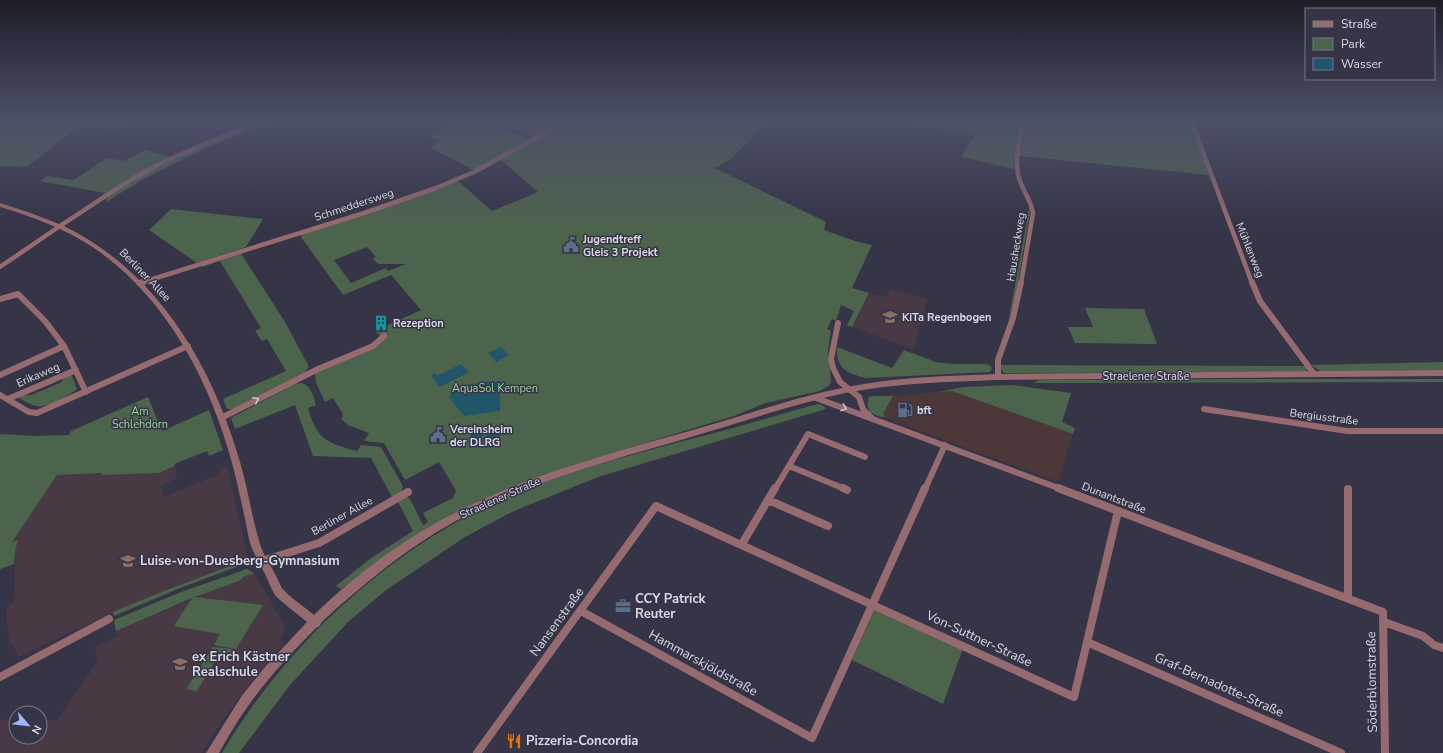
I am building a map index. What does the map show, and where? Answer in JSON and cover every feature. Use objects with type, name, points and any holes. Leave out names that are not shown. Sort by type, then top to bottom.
[{"type":"street","points":[[0,267],[117,189],[180,155]]},
{"type":"street","name":"Schmeddersweg","points":[[139,283],[364,213],[436,188],[474,172],[505,155]]},
{"type":"street","name":"Hausheckweg","points":[[998,377],[996,362],[1008,334],[1018,295],[1033,212],[1032,204],[1020,178],[1017,155]]},
{"type":"street","name":"Mühlenweg","points":[[1204,155],[1244,264],[1260,301],[1314,374]]},
{"type":"street","name":"Berliner Allee","points":[[0,205],[38,216],[60,226],[97,247],[118,263],[160,306],[188,346],[221,418],[232,450],[256,546],[262,561],[279,592],[316,622]]},
{"type":"street","points":[[0,299],[18,294],[45,321],[64,346],[86,392]]},
{"type":"street","points":[[838,323],[831,359],[840,382],[859,397],[863,409],[872,418]]},
{"type":"street","points":[[221,418],[302,377],[373,346],[384,336]]},
{"type":"street","points":[[0,375],[64,346]]},
{"type":"street","points":[[0,395],[29,412],[37,413],[188,346]]},
{"type":"street","name":"Erikaweg","points":[[8,399],[76,370]]},
{"type":"street","name":"Straelener Straße","points":[[212,753],[246,700],[294,644],[342,597],[385,563],[424,536],[481,504],[554,476],[630,452],[816,398],[850,390],[892,383],[998,377],[1443,373]]},
{"type":"street","name":"Dunantstraße","points":[[816,398],[945,445],[1383,612]]},
{"type":"street","name":"Bergiusstraße","points":[[1204,409],[1347,432],[1443,430]]},
{"type":"street","points":[[742,544],[808,434],[865,457]]},
{"type":"street","points":[[873,604],[945,445]]},
{"type":"street","points":[[789,466],[847,490]]},
{"type":"street","points":[[1348,489],[1348,598]]},
{"type":"street","name":"Berliner Allee","points":[[262,561],[319,543],[408,492]]},
{"type":"street","points":[[768,500],[828,526]]},
{"type":"street","name":"Von-Suttner-Straße","points":[[656,506],[1074,697],[1087,642]]},
{"type":"street","name":"Nansenstraße","points":[[477,753],[656,506]]},
{"type":"street","points":[[1087,642],[1118,511]]},
{"type":"street","name":"Hammarskjöldstraße","points":[[581,611],[812,738],[873,604]]},
{"type":"street","name":"Söderblomstraße","points":[[1383,612],[1386,753]]},
{"type":"street","points":[[0,677],[109,619]]},
{"type":"street","points":[[1384,622],[1423,636],[1434,645],[1443,648]]},
{"type":"street","name":"Graf-Bernadotte-Straße","points":[[1087,642],[1342,753]]},
{"type":"shaded area","name":"KiTa Regenbogen","points":[[890,289],[927,299],[914,349],[852,327],[869,293],[886,297]]},
{"type":"shaded area","points":[[951,391],[1073,434],[1059,480],[1056,481],[931,435],[885,417],[883,414],[893,396]]},
{"type":"shaded area","name":"Luise-von-Duesberg-Gymnasium","points":[[175,466],[177,478],[161,486],[164,497],[220,474],[219,469],[227,466],[248,559],[159,593],[68,633],[19,657],[10,641],[7,625],[6,607],[14,603],[15,551],[18,540],[11,543],[57,475],[159,473]]},
{"type":"shaded area","name":"ex Erich Kästner Realschule","points":[[254,573],[285,628],[280,641],[286,641],[263,667],[222,721],[201,753],[0,753],[0,721],[8,719],[8,745],[48,745],[48,720],[57,721],[97,662],[95,647],[117,637],[116,631]]},
{"type":"green space","points":[[0,155],[42,155],[27,167],[0,166]]},
{"type":"green space","points":[[136,155],[163,155],[170,157],[179,155],[98,199],[105,193],[40,181],[47,176],[74,180],[106,158],[125,161]]},
{"type":"green space","points":[[191,155],[128,188],[108,201],[106,200],[116,191],[179,157]]},
{"type":"green space","points":[[445,155],[502,155],[474,170]]},
{"type":"green space","name":"AquaSol Kempen","points":[[507,155],[735,155],[715,168],[826,222],[824,230],[858,242],[872,245],[852,288],[869,293],[852,327],[847,325],[854,311],[841,305],[836,321],[832,319],[827,329],[831,331],[828,349],[831,381],[830,385],[820,391],[766,403],[734,416],[576,464],[521,484],[408,541],[341,589],[336,586],[371,558],[413,531],[397,500],[405,496],[410,499],[423,525],[428,522],[423,513],[453,498],[456,491],[439,462],[405,480],[384,443],[364,441],[369,433],[348,425],[341,419],[343,414],[333,398],[325,402],[316,383],[315,373],[377,345],[380,336],[375,331],[421,310],[391,275],[343,295],[301,237],[302,233],[458,181],[492,211],[538,192],[500,159]],"holes":[[[367,247],[376,257],[373,259],[378,264],[406,264],[388,271],[386,268],[351,283],[334,260]]]},
{"type":"green space","points":[[962,155],[1015,155],[1014,169],[961,157]]},
{"type":"green space","points":[[1202,155],[1209,175],[1019,156]]},
{"type":"green space","points":[[1030,204],[1030,212],[1016,294],[1008,323]]},
{"type":"green space","points":[[171,209],[263,219],[246,247],[197,263],[149,230]]},
{"type":"green space","points":[[240,252],[285,322],[309,367],[304,373],[233,409],[227,409],[223,399],[286,371],[267,339],[262,341],[255,331],[261,328],[220,261],[202,267],[201,264]]},
{"type":"green space","points":[[1085,308],[1144,309],[1157,344],[1075,343],[1068,327],[1093,327]]},
{"type":"green space","points":[[837,347],[892,368],[904,350],[936,362],[952,364],[987,364],[991,366],[992,369],[990,372],[866,378],[848,372],[844,369],[838,360]]},
{"type":"green space","points":[[1443,362],[1443,370],[1322,372],[1311,365]]},
{"type":"green space","points":[[998,365],[1307,366],[1306,372],[1004,373]]},
{"type":"green space","points":[[71,374],[77,389],[52,404],[37,406],[29,404],[17,397],[31,395],[60,383],[65,377]]},
{"type":"green space","points":[[1443,379],[1443,382],[1033,383],[1039,380]]},
{"type":"green space","points":[[295,384],[305,384],[312,392],[316,405],[308,408],[311,419],[320,434],[331,442],[357,451],[361,445],[381,447],[403,486],[401,493],[392,497],[371,458],[313,456],[295,405],[235,429],[231,418]]},
{"type":"green space","points":[[1013,385],[1071,393],[1062,422],[1075,429],[1073,434],[952,391],[938,392],[963,387]]},
{"type":"green space","points":[[893,396],[883,414],[885,417],[876,416],[868,409],[869,397]]},
{"type":"green space","name":"Am Schlehdorn","points":[[148,397],[162,431],[209,410],[223,450],[209,456],[207,451],[174,464],[175,466],[159,473],[57,475],[12,542],[18,540],[14,564],[0,569],[0,434],[36,436],[69,435],[71,431]]},
{"type":"green space","points":[[819,404],[826,409],[598,477],[514,511],[465,537],[386,590],[348,622],[290,685],[239,753],[222,753],[247,714],[276,676],[307,640],[342,606],[379,575],[418,546],[458,521],[523,490],[570,473]]},
{"type":"green space","points":[[248,559],[250,562],[180,588],[114,616],[113,612]]},
{"type":"green space","points":[[247,569],[254,573],[243,577],[241,580],[195,597],[263,605],[236,649],[214,645],[220,634],[174,626],[192,598],[116,631],[114,620],[181,592]]},
{"type":"green space","points":[[878,609],[963,648],[943,704],[852,660],[874,611]]},
{"type":"green space","points":[[213,647],[233,649],[226,661],[216,659],[197,691],[186,689]]},
{"type":"water","points":[[501,347],[509,355],[496,362],[488,353]]},
{"type":"water","points":[[461,364],[469,372],[440,387],[431,376],[435,373],[437,376]]},
{"type":"water","points":[[500,381],[500,411],[464,416],[449,397],[454,392],[466,385]]},
{"type":"water","points":[[500,427],[500,441],[487,443],[487,428]]},
{"type":"water","points":[[482,431],[484,433],[481,438],[485,438],[480,444],[477,447],[469,445],[474,442],[472,440],[469,441],[471,434]]},
{"type":"place","name":"Jugendtreff Gleis 3 Projekt","points":[[571,245]]},
{"type":"place","name":"KiTa Regenbogen","points":[[890,317]]},
{"type":"place","name":"Rezeption","points":[[381,323]]},
{"type":"place","name":"bft","points":[[905,410]]},
{"type":"place","name":"Vereinsheim der DLRG","points":[[438,435]]},
{"type":"place","name":"Luise-von-Duesberg-Gymnasium","points":[[128,561]]},
{"type":"place","name":"CCY Patrick Reuter","points":[[623,606]]},
{"type":"place","name":"ex Erich Kästner Realschule","points":[[180,664]]},
{"type":"place","name":"Pizzeria-Concordia","points":[[514,741]]}]
